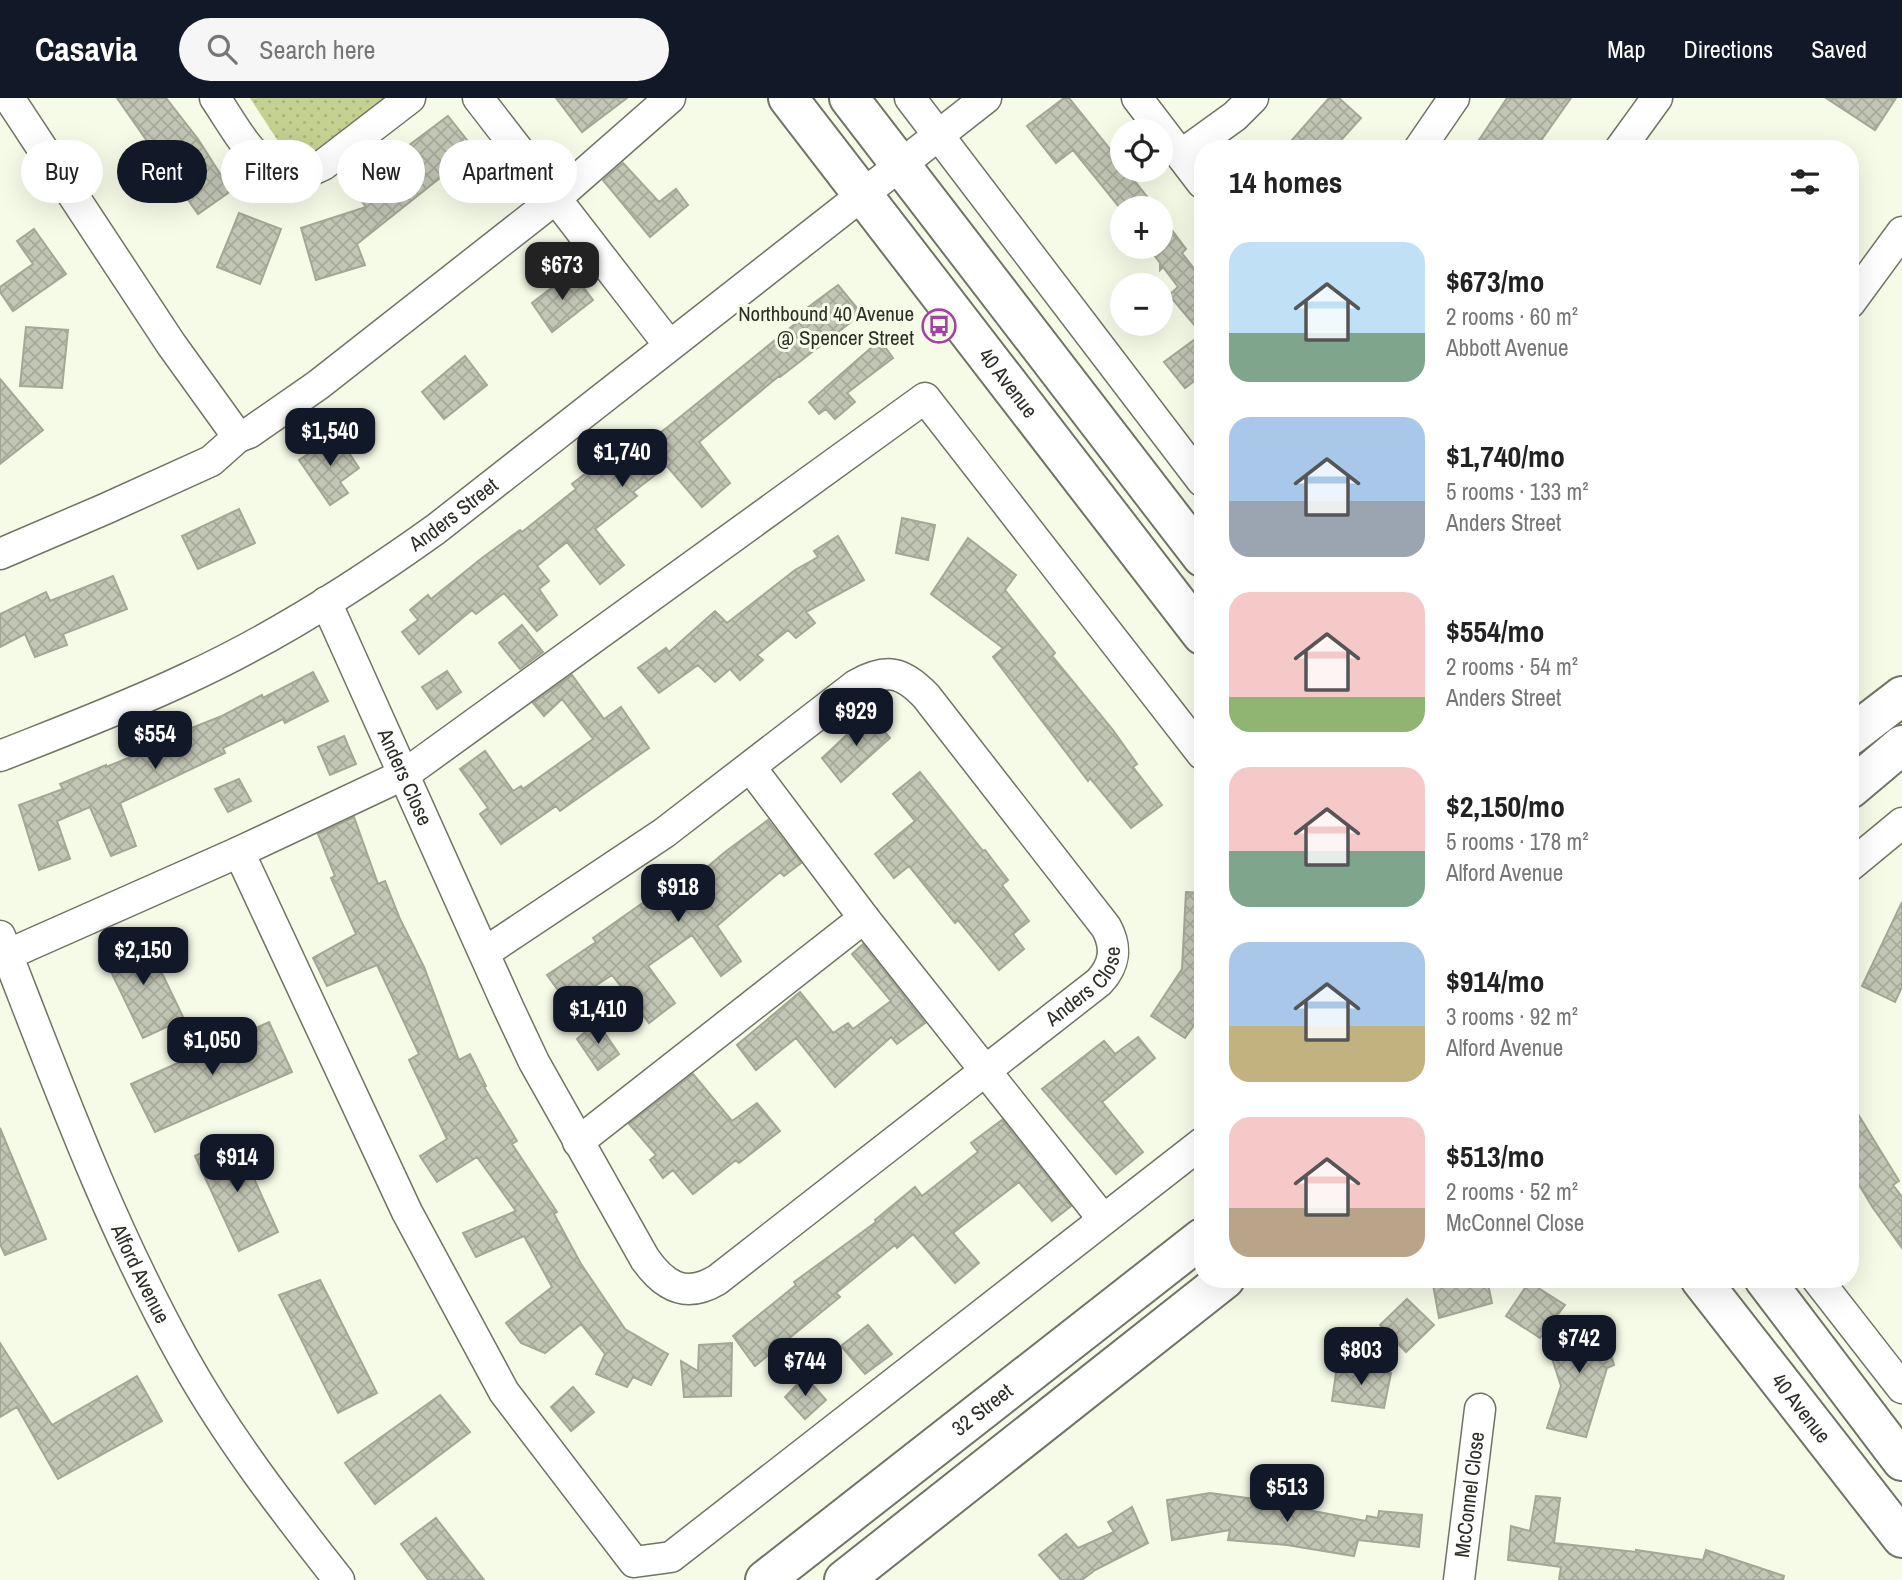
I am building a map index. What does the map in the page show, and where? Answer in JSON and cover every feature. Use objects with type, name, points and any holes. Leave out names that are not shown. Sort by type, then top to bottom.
[{"type":"main road","name":"40 Avenue","points":[[788,98],[1194,625]]},
{"type":"main road","points":[[849,98],[1194,546]]},
{"type":"main road","points":[[1859,729],[1902,696]]},
{"type":"main road","points":[[1859,781],[1902,745]]},
{"type":"main road","name":"32 Street","points":[[765,1580],[1194,1244]]},
{"type":"main road","points":[[844,1580],[1214,1288]]},
{"type":"main road","name":"40 Avenue","points":[[1707,1288],[1902,1538]]},
{"type":"main road","points":[[1771,1288],[1902,1461]]},
{"type":"street","points":[[9,98],[171,344],[237,437]]},
{"type":"street","points":[[215,98],[253,154],[279,172],[294,174],[311,171],[323,165],[410,98]]},
{"type":"street","points":[[478,98],[510,140]]},
{"type":"street","points":[[577,180],[670,98]]},
{"type":"street","points":[[910,98],[1194,471]]},
{"type":"street","name":"Anders Street","points":[[0,756],[190,678],[386,565],[436,529],[986,98]]},
{"type":"street","points":[[1137,98],[1194,172]]},
{"type":"street","points":[[1202,140],[1235,116],[1253,98]]},
{"type":"street","points":[[1425,140],[1454,98]]},
{"type":"street","points":[[1627,140],[1657,98]]},
{"type":"street","points":[[1181,155],[1194,146]]},
{"type":"street","points":[[0,554],[211,461],[237,437],[248,433],[318,385],[550,203]]},
{"type":"street","points":[[558,203],[669,345]]},
{"type":"street","points":[[1859,291],[1902,232]]},
{"type":"street","points":[[3,949],[239,852],[405,774],[925,398],[1194,744]]},
{"type":"street","name":"Anders Close","points":[[326,602],[405,774],[484,953],[534,1062],[654,1273],[674,1286],[694,1289],[706,1287],[717,1280],[1099,982],[1107,973],[1114,954],[1114,945],[1106,927],[926,696],[904,677],[879,674],[856,685],[664,833],[484,953]]},
{"type":"street","points":[[751,768],[864,918],[1103,1219]]},
{"type":"street","points":[[1859,859],[1902,823]]},
{"type":"street","points":[[239,852],[407,1212],[504,1392],[634,1562],[671,1557],[1194,1149]]},
{"type":"street","points":[[578,1142],[864,918]]},
{"type":"street","name":"Alford Avenue","points":[[3,949],[116,1223],[166,1327],[236,1444],[339,1580]]},
{"type":"street","points":[[1824,1288],[1902,1388]]},
{"type":"street","name":"McConnel Close","points":[[1459,1580],[1480,1409]]},
{"type":"green space","points":[[250,98],[384,98],[323,148],[323,140],[277,140]]},
{"type":"building","points":[[117,98],[166,98],[199,140],[146,140]]},
{"type":"building","points":[[556,98],[627,98],[582,132]]},
{"type":"building","points":[[1064,98],[1069,98],[1110,149],[1110,182],[1135,182],[1147,196],[1110,196],[1073,150],[1056,163],[1027,126]]},
{"type":"building","points":[[1329,98],[1339,98],[1361,118],[1341,140],[1292,140]]},
{"type":"building","points":[[1507,98],[1571,98],[1541,140],[1479,140]]},
{"type":"building","points":[[1826,98],[1896,98],[1875,130]]},
{"type":"building","points":[[448,116],[467,140],[439,140],[439,179],[425,190],[425,140],[416,140]]},
{"type":"building","points":[[207,153],[221,175],[221,198],[198,214],[190,203],[207,203]]},
{"type":"building","points":[[623,163],[659,202],[676,189],[688,205],[650,237],[603,180]]},
{"type":"building","points":[[363,203],[408,203],[357,244],[365,265],[316,280],[301,228],[366,207]]},
{"type":"building","points":[[239,213],[281,229],[260,284],[217,267]]},
{"type":"building","points":[[34,229],[66,274],[13,311],[0,292],[0,287],[33,264],[17,241]]},
{"type":"building","points":[[1173,232],[1186,249],[1182,253],[1194,269],[1194,325],[1173,300],[1173,291],[1178,287],[1173,280],[1173,273],[1168,273],[1163,267],[1160,270],[1157,259],[1173,259]]},
{"type":"building","points":[[572,272],[593,300],[552,332],[532,303]]},
{"type":"building","points":[[838,285],[860,315],[779,376],[699,442],[730,483],[702,507],[667,466],[633,492],[637,496],[595,529],[624,565],[600,584],[567,542],[537,566],[549,581],[539,589],[557,615],[537,631],[504,593],[476,614],[472,610],[419,654],[402,632],[418,620],[410,610],[428,595],[431,599],[520,530],[522,532],[576,489],[572,484],[607,457],[614,467],[669,426],[806,315],[803,311]]},
{"type":"building","points":[[26,327],[68,330],[62,388],[20,386]]},
{"type":"building","points":[[880,340],[893,358],[847,393],[855,402],[835,419],[826,409],[819,414],[809,402]]},
{"type":"building","points":[[1194,340],[1194,381],[1185,388],[1164,362]]},
{"type":"building","points":[[465,356],[487,385],[444,419],[422,392]]},
{"type":"building","points":[[0,379],[43,430],[0,464]]},
{"type":"building","points":[[337,435],[359,468],[340,482],[348,493],[330,505],[299,460]]},
{"type":"building","points":[[239,509],[255,543],[198,569],[182,536]]},
{"type":"building","points":[[902,518],[935,525],[928,560],[896,553]]},
{"type":"building","points":[[838,536],[864,580],[806,612],[815,623],[796,638],[788,630],[757,655],[763,660],[740,680],[730,669],[715,682],[698,665],[659,693],[638,668],[666,648],[669,652],[715,611],[727,623],[795,570],[818,557],[814,551]]},
{"type":"building","points":[[968,538],[1016,575],[1005,590],[1055,653],[1052,656],[1113,730],[1137,764],[1133,767],[1162,805],[1131,828],[1090,778],[1088,781],[993,657],[1003,648],[931,594]]},
{"type":"building","points":[[113,576],[127,609],[63,634],[67,645],[35,657],[25,634],[0,647],[0,614],[46,592],[50,601]]},
{"type":"building","points":[[522,625],[543,652],[520,669],[499,643]]},
{"type":"building","points":[[447,671],[461,692],[437,709],[422,687]]},
{"type":"building","points":[[313,672],[328,701],[285,723],[283,719],[223,748],[225,753],[120,803],[136,846],[111,856],[90,807],[57,821],[70,859],[39,870],[19,805],[63,789],[60,784],[168,742],[166,738],[222,716],[262,695],[263,698]]},
{"type":"building","points":[[572,675],[604,719],[621,707],[649,748],[560,811],[556,806],[501,844],[480,814],[488,808],[460,769],[485,751],[513,791],[521,786],[523,789],[593,739],[562,699],[544,716],[533,703]]},
{"type":"building","points":[[869,714],[890,738],[841,782],[822,758]]},
{"type":"building","points":[[344,736],[356,764],[330,775],[318,747]]},
{"type":"building","points":[[920,772],[1008,880],[1002,885],[1029,921],[1013,934],[1024,949],[999,970],[958,920],[955,923],[909,866],[894,878],[875,854],[915,821],[893,794]]},
{"type":"building","points":[[239,779],[251,801],[228,812],[215,789]]},
{"type":"building","points":[[354,817],[378,884],[385,881],[424,967],[459,1060],[470,1054],[486,1086],[484,1087],[517,1141],[512,1144],[557,1212],[554,1214],[581,1264],[625,1329],[668,1354],[651,1385],[633,1377],[627,1387],[596,1374],[605,1354],[581,1324],[545,1353],[521,1343],[506,1323],[552,1287],[524,1236],[476,1257],[463,1233],[516,1211],[477,1157],[437,1182],[420,1156],[447,1139],[409,1060],[419,1054],[377,965],[327,986],[313,958],[356,934],[331,878],[335,876],[318,834]]},
{"type":"building","points":[[768,820],[801,863],[784,876],[780,872],[717,926],[741,961],[721,976],[692,935],[648,966],[675,1003],[649,1023],[612,975],[568,1004],[547,975],[596,942],[593,938],[641,904],[668,888],[674,895]]},
{"type":"building","points":[[1186,892],[1194,892],[1194,1025],[1185,1038],[1151,1016],[1182,969]]},
{"type":"building","points":[[1902,902],[1902,987],[1895,1002],[1862,986]]},
{"type":"building","points":[[144,936],[184,1019],[143,1038],[102,953]]},
{"type":"building","points":[[863,944],[925,1023],[897,1044],[891,1037],[835,1087],[796,1038],[756,1070],[737,1045],[800,992],[833,1033],[848,1023],[853,1029],[891,1001],[852,954]]},
{"type":"building","points":[[269,1022],[292,1072],[155,1132],[131,1084]]},
{"type":"building","points":[[597,1022],[619,1054],[598,1070],[577,1039]]},
{"type":"building","points":[[1138,1037],[1155,1058],[1102,1102],[1143,1152],[1116,1174],[1042,1089],[1104,1041],[1115,1054]]},
{"type":"building","points":[[693,1074],[732,1121],[757,1103],[780,1131],[739,1163],[736,1160],[693,1194],[673,1170],[663,1178],[650,1160],[656,1155],[629,1124]]},
{"type":"building","points":[[1859,1116],[1899,1181],[1893,1185],[1902,1197],[1902,1248],[1859,1185]]},
{"type":"building","points":[[1002,1120],[1071,1206],[1052,1221],[1019,1182],[953,1233],[979,1263],[955,1283],[913,1234],[897,1248],[895,1245],[836,1293],[840,1297],[755,1366],[733,1336],[796,1285],[794,1282],[876,1222],[875,1220],[915,1187],[922,1196],[978,1152],[971,1143]]},
{"type":"building","points":[[0,1128],[46,1239],[5,1255],[0,1244]]},
{"type":"building","points":[[235,1136],[278,1232],[239,1251],[195,1156]]},
{"type":"building","points":[[320,1280],[377,1393],[338,1413],[279,1295]]},
{"type":"building","points":[[1434,1288],[1489,1288],[1492,1303],[1439,1318]]},
{"type":"building","points":[[1525,1288],[1538,1288],[1565,1305],[1540,1338],[1506,1316]]},
{"type":"building","points":[[1407,1299],[1434,1325],[1406,1352],[1380,1325]]},
{"type":"building","points":[[1600,1317],[1614,1365],[1607,1368],[1586,1437],[1547,1428],[1561,1386],[1546,1340]]},
{"type":"building","points":[[868,1325],[892,1354],[865,1374],[841,1346]]},
{"type":"building","points":[[0,1343],[52,1425],[137,1376],[162,1421],[58,1479],[17,1407],[0,1417]]},
{"type":"building","points":[[732,1343],[731,1396],[684,1397],[681,1361],[698,1371],[699,1345]]},
{"type":"building","points":[[1337,1366],[1391,1373],[1384,1408],[1332,1401]]},
{"type":"building","points":[[805,1376],[826,1400],[805,1419],[785,1397]]},
{"type":"building","points":[[573,1387],[594,1412],[571,1431],[551,1407]]},
{"type":"building","points":[[440,1395],[470,1432],[375,1504],[345,1463]]},
{"type":"building","points":[[1210,1493],[1293,1504],[1292,1507],[1366,1521],[1367,1516],[1378,1518],[1379,1511],[1422,1515],[1419,1547],[1358,1540],[1354,1556],[1287,1545],[1228,1540],[1230,1530],[1172,1540],[1167,1500]]},
{"type":"building","points":[[1536,1496],[1560,1498],[1554,1543],[1636,1550],[1703,1560],[1706,1550],[1784,1576],[1783,1580],[1559,1580],[1561,1567],[1508,1560],[1511,1526],[1530,1531]]},
{"type":"building","points":[[1132,1507],[1148,1543],[1095,1570],[1082,1580],[1061,1580],[1039,1555],[1066,1534],[1078,1548],[1114,1532],[1108,1522]]},
{"type":"building","points":[[436,1518],[484,1580],[428,1580],[401,1544]]},
{"type":"place","name":"Northbound 40 Avenue @ Spencer Street","points":[[939,326]]}]
